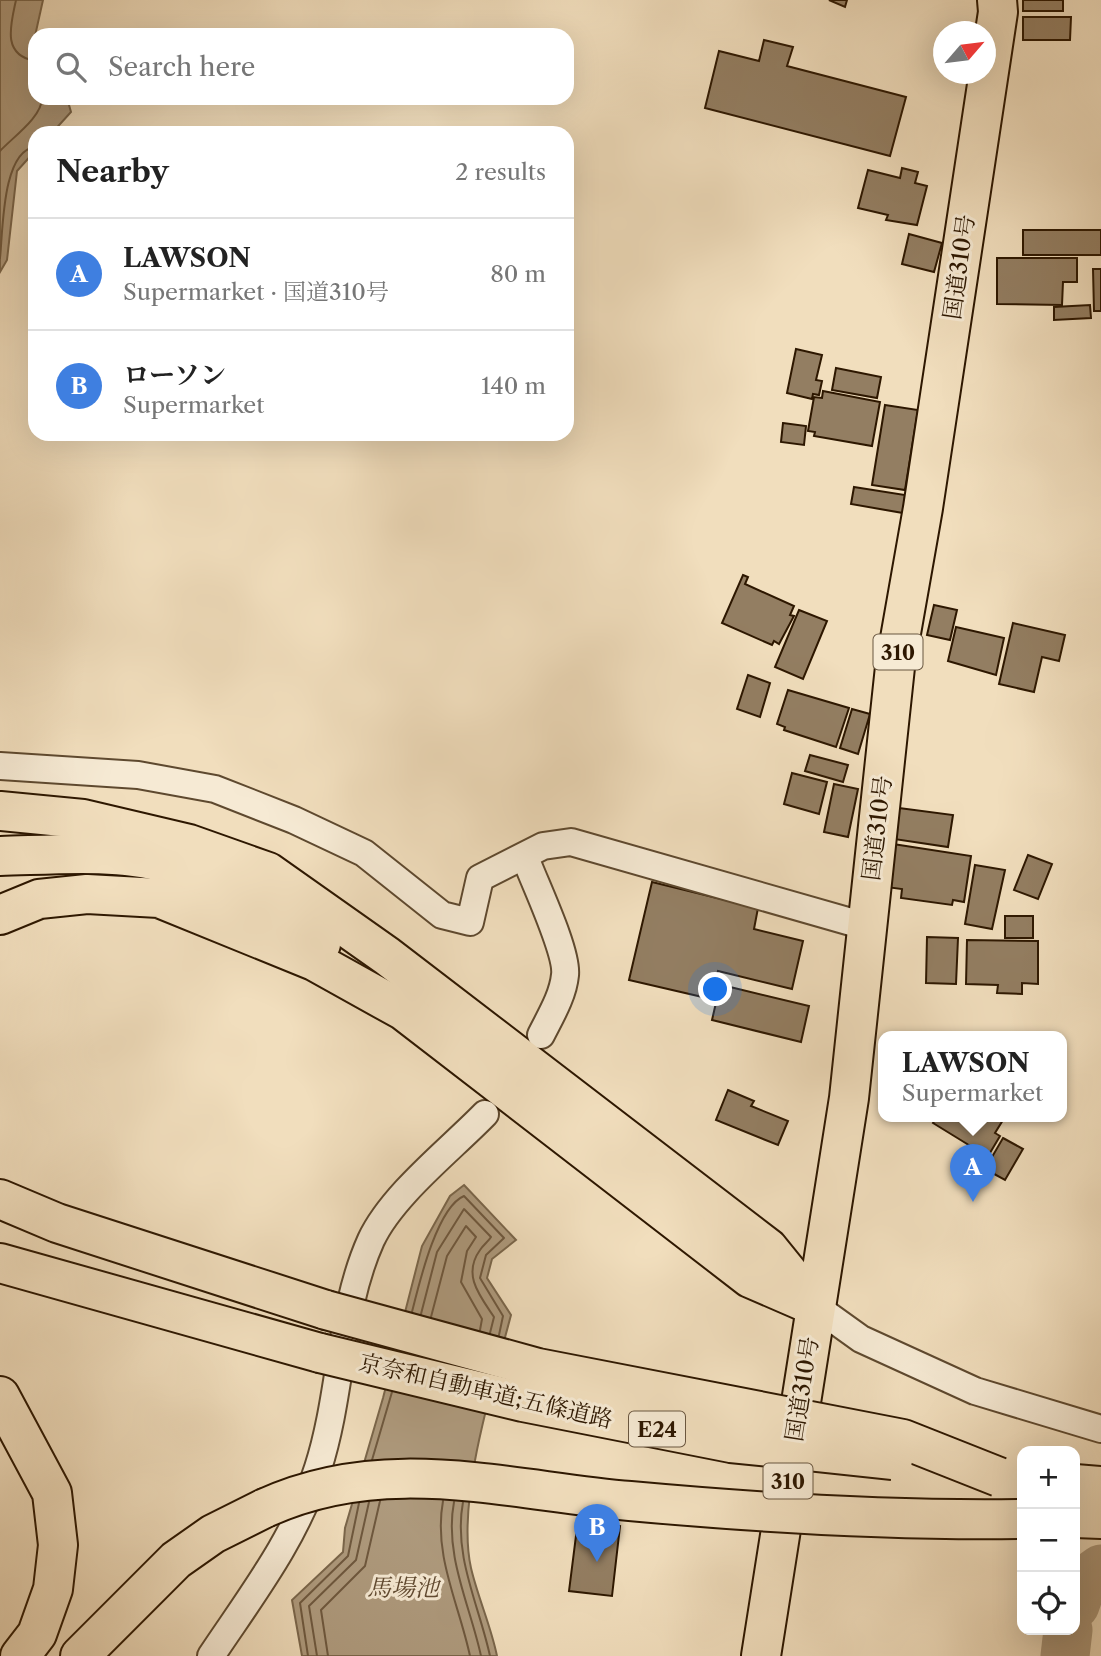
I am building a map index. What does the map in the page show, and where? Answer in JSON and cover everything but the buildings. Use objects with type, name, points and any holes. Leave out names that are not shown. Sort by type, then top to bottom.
[{"type":"highway","name":"国道310号","points":[[761,1656],[849,1098],[865,926],[895,667],[923,508],[998,12],[997,0]]},
{"type":"highway","points":[[0,811],[83,819],[188,844],[278,878],[387,956],[768,1248],[815,1306]]},
{"type":"highway","points":[[0,835],[83,819]]},
{"type":"highway","points":[[0,856],[91,854],[164,863],[258,903],[334,953],[404,1012],[750,1279],[815,1306]]},
{"type":"highway","points":[[0,915],[39,899],[86,894],[159,898],[225,922],[314,961],[404,1012]]},
{"type":"highway","points":[[0,1199],[57,1223],[326,1310],[538,1368],[903,1439],[1011,1478]]},
{"type":"highway","name":"京奈和自動車道;五條道路","points":[[0,1263],[320,1353],[523,1402],[731,1443],[899,1461],[1011,1478]]},
{"type":"highway","points":[[0,1396],[52,1493],[58,1545],[49,1600],[37,1634],[20,1656]]},
{"type":"highway","points":[[80,1656],[176,1560],[213,1534],[292,1496],[353,1480],[418,1478],[628,1501],[812,1515],[1017,1519]]},
{"type":"highway","points":[[1080,1484],[1101,1486]]},
{"type":"highway","points":[[1080,1518],[1101,1519]]},
{"type":"street","points":[[0,766],[138,775],[215,789],[294,820],[364,853],[442,915],[470,922],[480,878],[543,846],[571,842],[865,926]]},
{"type":"street","points":[[524,857],[560,949],[566,973],[557,1004],[541,1035]]},
{"type":"street","points":[[211,1656],[279,1555],[318,1469],[354,1294],[372,1239],[398,1202],[485,1114]]},
{"type":"street","points":[[815,1306],[861,1339],[975,1391],[1101,1429]]},
{"type":"water","points":[[0,0],[43,0],[37,28],[28,28],[28,105],[69,105],[71,112],[58,126],[28,126],[28,159],[17,171],[7,260],[0,272]]},
{"type":"water","name":"馬場池","points":[[464,1185],[516,1240],[492,1259],[487,1278],[511,1315],[486,1407],[468,1509],[471,1568],[497,1656],[302,1656],[292,1600],[343,1552],[345,1528],[383,1398],[422,1246],[450,1196]]},
{"type":"waterway","points":[[1080,1591],[1083,1582],[1101,1569]]},
{"type":"waterway","points":[[1065,1656],[1067,1635]]},
{"type":"place","name":"LAWSON","points":[[973,1202]]},
{"type":"place","name":"ローソン","points":[[597,1562]]}]
